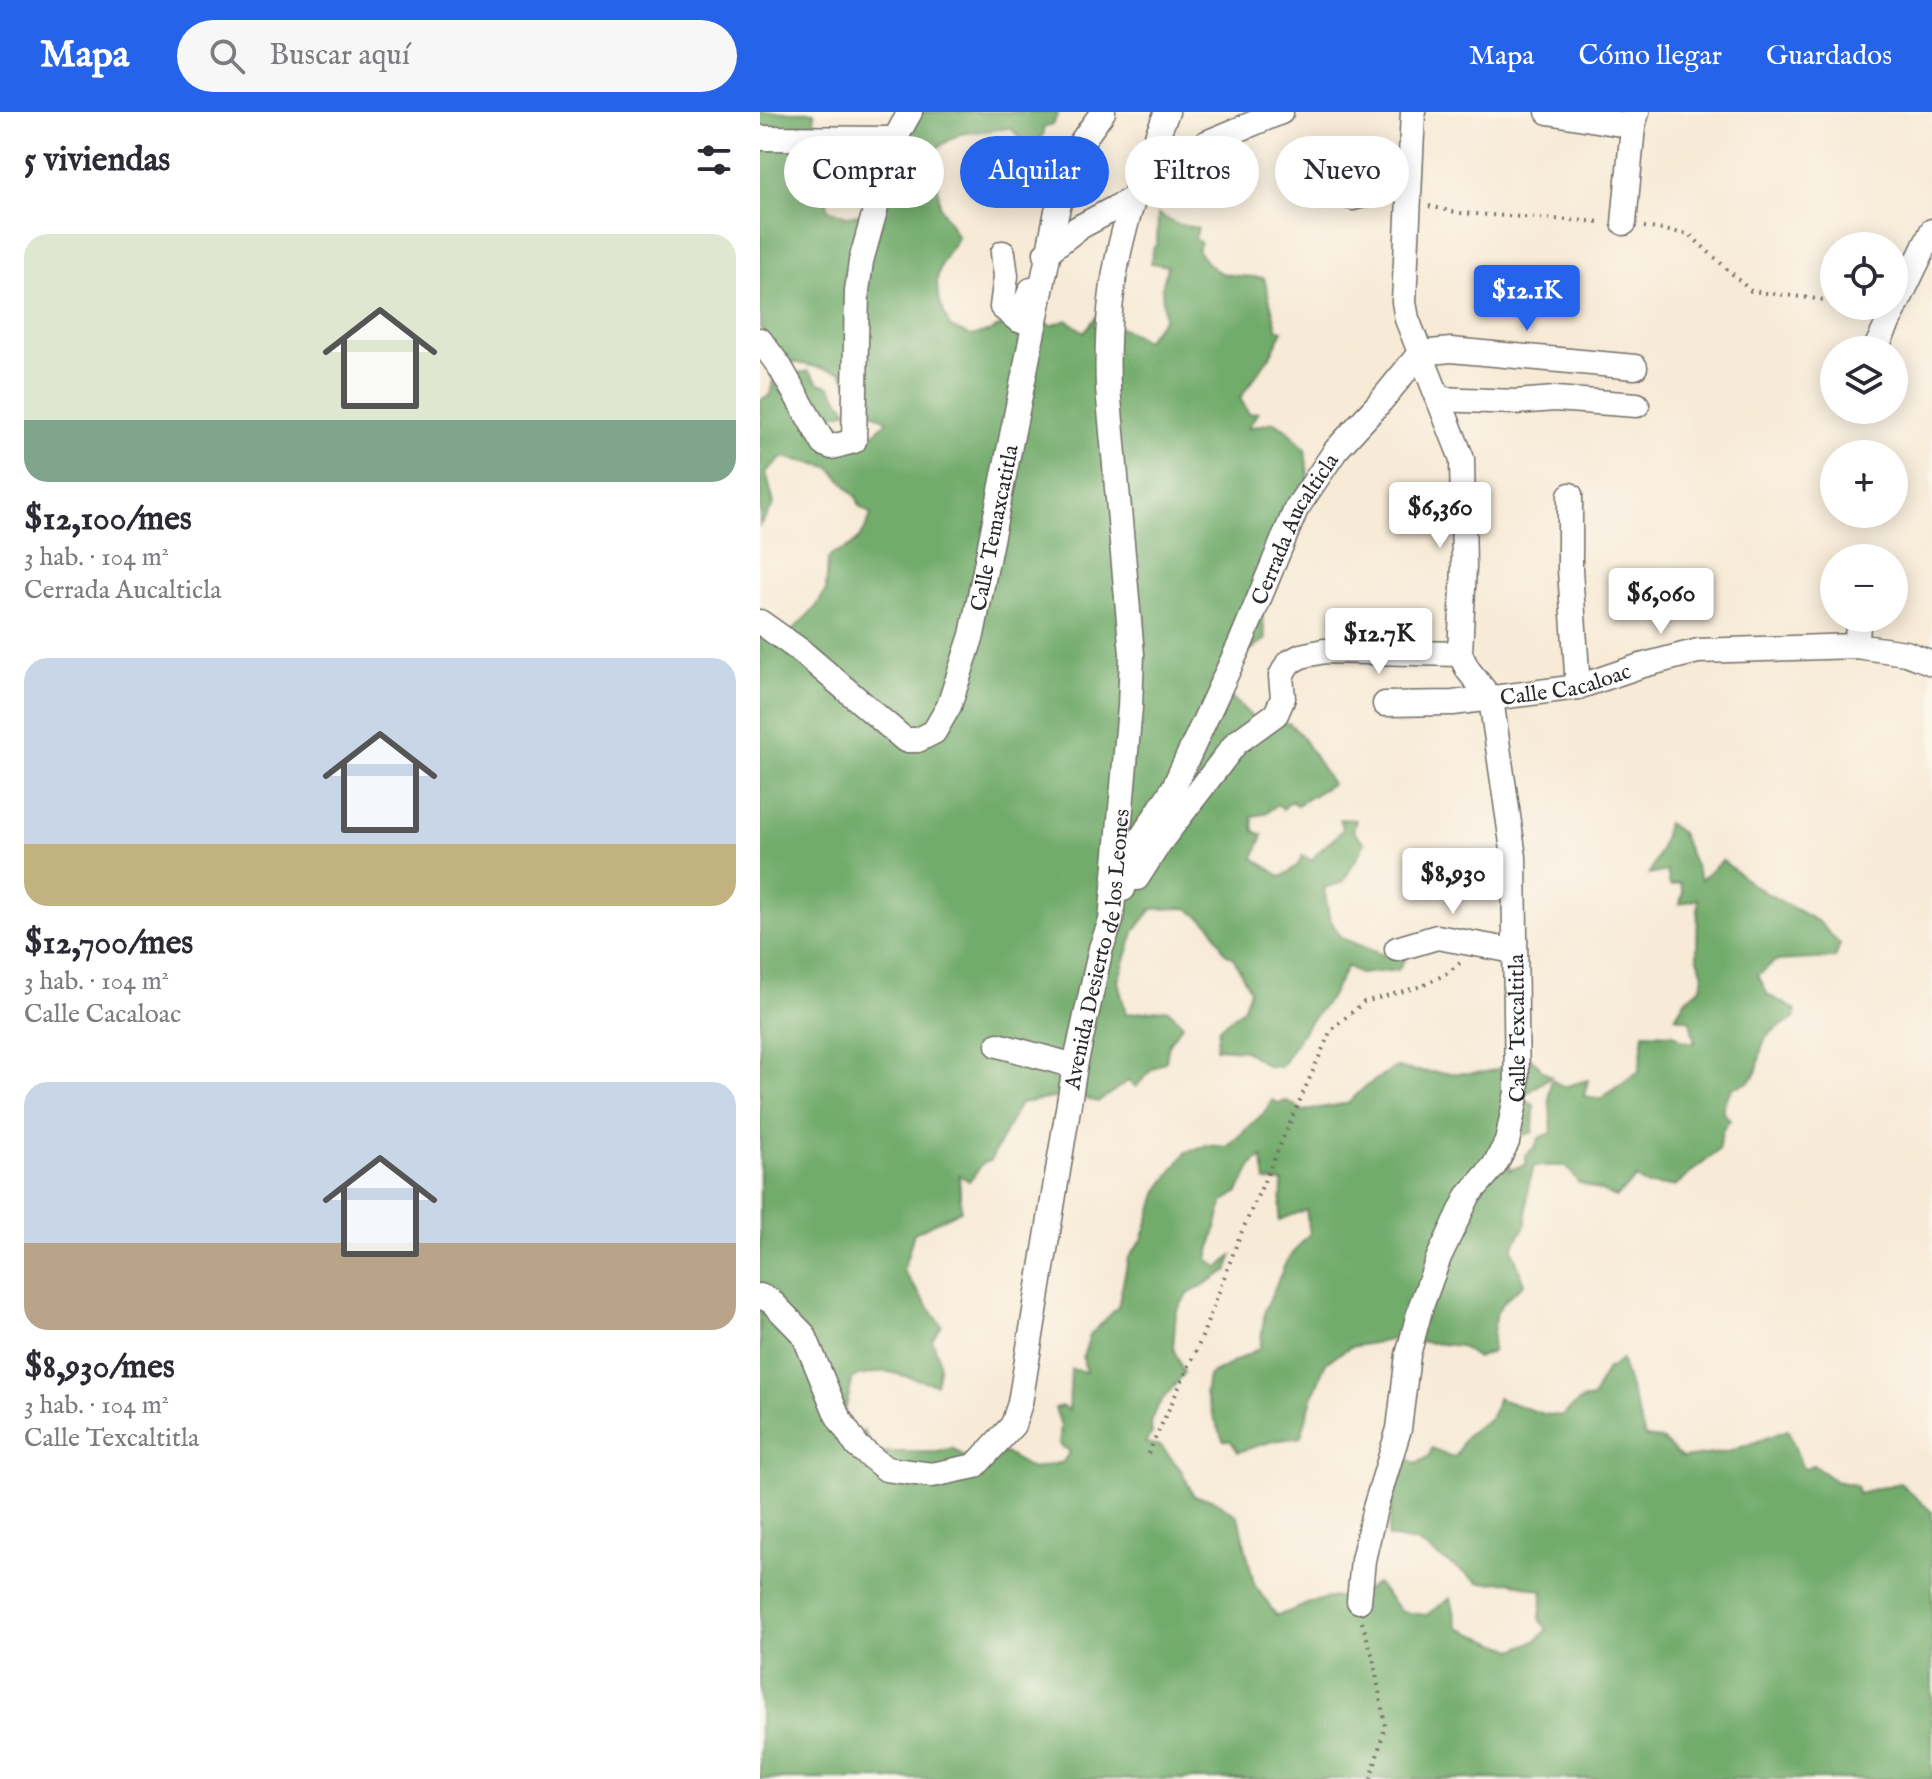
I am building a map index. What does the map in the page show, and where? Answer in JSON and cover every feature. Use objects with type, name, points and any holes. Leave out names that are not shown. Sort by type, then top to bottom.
[{"type":"street","points":[[897,136],[910,112]]},
{"type":"street","name":"Calle Temaxcatitla","points":[[760,622],[801,651],[905,740],[918,740],[934,732],[949,706],[972,635],[1057,211],[1072,155],[1103,112]]},
{"type":"street","name":"Avenida Desierto de los Leones","points":[[1157,136],[1167,112]]},
{"type":"street","points":[[1223,136],[1281,112]]},
{"type":"street","points":[[1409,173],[1413,112]]},
{"type":"street","points":[[1548,112],[1635,119],[1624,223]]},
{"type":"street","points":[[760,138],[784,138]]},
{"type":"street","points":[[1003,253],[1006,276],[1002,307],[1018,320],[1029,298],[1038,261],[1078,228],[1125,203]]},
{"type":"street","points":[[760,340],[780,367],[824,444],[832,447],[854,441],[857,291],[861,261],[876,208]]},
{"type":"street","name":"Avenida Desierto de los Leones","points":[[760,1296],[771,1301],[804,1335],[837,1415],[857,1446],[886,1469],[932,1475],[975,1466],[1013,1425],[1020,1403],[1075,1066],[1101,948],[1111,921],[1132,654],[1107,351],[1111,283],[1130,208]]},
{"type":"street","points":[[1111,921],[1160,842],[1236,743],[1276,714],[1283,698],[1281,676],[1288,663],[1301,656],[1324,651],[1460,654],[1464,566],[1462,459],[1407,319],[1404,302],[1407,208]]},
{"type":"street","points":[[1882,336],[1932,231]]},
{"type":"street","points":[[1420,353],[1451,350],[1635,367]]},
{"type":"street","name":"Cerrada Aucalticla","points":[[1111,921],[1140,840],[1173,789],[1241,642],[1296,509],[1336,450],[1420,353]]},
{"type":"street","points":[[1438,399],[1516,402],[1555,399],[1637,405]]},
{"type":"street","points":[[1570,495],[1570,570],[1578,687]]},
{"type":"street","points":[[1856,646],[1858,632]]},
{"type":"street","name":"Calle Cacaloac","points":[[1385,704],[1453,703],[1578,687],[1698,651],[1856,646],[1906,653],[1932,663]]},
{"type":"street","name":"Calle Texcaltitla","points":[[1359,1601],[1363,1560],[1399,1429],[1408,1355],[1421,1306],[1439,1257],[1468,1196],[1494,1166],[1507,1142],[1517,1092],[1514,857],[1491,699],[1468,670],[1460,654]]},
{"type":"street","points":[[1397,949],[1437,937],[1514,951]]},
{"type":"street","points":[[998,1045],[1075,1066]]},
{"type":"path","points":[[1148,1454],[1200,1342],[1239,1238],[1331,1030],[1364,1002],[1422,986],[1446,974],[1481,946]]},
{"type":"path","points":[[1359,1601],[1385,1726],[1371,1779]]},
{"type":"green space","points":[[760,112],[814,112],[815,136],[784,136],[784,208],[828,208],[847,216],[860,215],[868,208],[941,208],[958,238],[939,272],[940,301],[950,327],[971,336],[991,331],[1012,320],[1053,325],[1067,320],[1084,332],[1098,315],[1145,341],[1164,318],[1162,287],[1168,266],[1151,263],[1157,244],[1158,214],[1176,224],[1198,228],[1195,239],[1201,243],[1197,249],[1218,271],[1233,276],[1264,278],[1277,328],[1283,331],[1270,356],[1240,398],[1249,414],[1258,412],[1248,428],[1274,422],[1285,428],[1305,449],[1311,502],[1254,571],[1266,639],[1238,659],[1224,690],[1259,724],[1289,723],[1300,734],[1332,784],[1297,805],[1291,801],[1283,809],[1277,805],[1264,814],[1252,816],[1254,831],[1263,835],[1254,858],[1282,877],[1298,865],[1303,855],[1312,861],[1343,829],[1340,819],[1356,820],[1353,831],[1365,843],[1343,882],[1324,888],[1329,917],[1341,938],[1381,954],[1405,959],[1398,970],[1359,974],[1347,966],[1330,998],[1307,1025],[1281,1067],[1267,1066],[1244,1050],[1216,1048],[1219,1028],[1243,1009],[1250,990],[1233,957],[1225,953],[1211,925],[1187,908],[1152,909],[1135,930],[1118,981],[1126,1014],[1167,1009],[1183,1024],[1169,1043],[1166,1061],[1150,1071],[1136,1087],[1128,1081],[1098,1102],[1074,1095],[1020,1103],[990,1161],[984,1162],[969,1181],[959,1175],[961,1210],[914,1233],[903,1271],[942,1326],[932,1340],[939,1362],[936,1384],[885,1371],[853,1377],[842,1423],[860,1437],[863,1431],[876,1452],[938,1452],[952,1448],[963,1456],[1005,1453],[1032,1469],[1063,1462],[1070,1451],[1059,1445],[1061,1426],[1055,1408],[1061,1406],[1069,1410],[1071,1369],[1086,1372],[1083,1357],[1090,1335],[1118,1307],[1128,1259],[1142,1240],[1158,1191],[1186,1152],[1207,1145],[1227,1147],[1266,1111],[1272,1100],[1278,1103],[1287,1101],[1304,1111],[1348,1103],[1366,1086],[1396,1067],[1430,1072],[1482,1072],[1499,1068],[1524,1053],[1551,1076],[1521,1098],[1534,1105],[1533,1132],[1515,1138],[1509,1170],[1527,1164],[1525,1155],[1534,1148],[1540,1137],[1552,1133],[1551,1079],[1563,1087],[1588,1080],[1584,1096],[1600,1099],[1639,1071],[1644,1033],[1673,1034],[1695,1043],[1690,1020],[1675,1017],[1686,999],[1701,987],[1703,975],[1697,955],[1698,899],[1680,904],[1683,892],[1680,883],[1670,886],[1667,871],[1649,875],[1661,848],[1667,823],[1681,833],[1701,880],[1722,860],[1755,887],[1819,922],[1840,945],[1835,958],[1775,961],[1758,975],[1768,995],[1796,1010],[1794,1019],[1766,1038],[1758,1068],[1751,1080],[1733,1087],[1726,1098],[1722,1111],[1730,1120],[1722,1131],[1719,1150],[1675,1186],[1646,1185],[1636,1178],[1616,1197],[1578,1182],[1566,1166],[1534,1166],[1528,1187],[1526,1224],[1512,1248],[1524,1284],[1497,1312],[1492,1352],[1477,1358],[1460,1346],[1396,1339],[1350,1347],[1326,1362],[1301,1437],[1273,1441],[1238,1452],[1231,1441],[1223,1440],[1205,1394],[1208,1376],[1260,1348],[1265,1310],[1287,1260],[1310,1233],[1306,1210],[1279,1220],[1283,1182],[1266,1181],[1262,1157],[1253,1164],[1238,1192],[1223,1202],[1208,1259],[1219,1268],[1232,1256],[1228,1270],[1187,1295],[1176,1312],[1173,1348],[1184,1373],[1156,1408],[1151,1424],[1152,1433],[1145,1443],[1161,1446],[1181,1470],[1194,1496],[1212,1499],[1238,1516],[1254,1584],[1276,1615],[1314,1601],[1355,1595],[1376,1583],[1402,1612],[1426,1615],[1451,1598],[1458,1628],[1514,1650],[1537,1640],[1547,1630],[1540,1619],[1543,1591],[1510,1582],[1480,1583],[1416,1542],[1388,1537],[1394,1486],[1404,1471],[1407,1458],[1416,1464],[1429,1456],[1432,1448],[1449,1457],[1456,1456],[1467,1435],[1491,1416],[1497,1398],[1543,1414],[1562,1416],[1581,1400],[1593,1398],[1607,1368],[1613,1367],[1621,1359],[1645,1437],[1661,1439],[1682,1458],[1728,1452],[1788,1430],[1803,1469],[1813,1465],[1835,1481],[1856,1485],[1858,1493],[1900,1483],[1932,1512],[1932,1779],[760,1779],[760,637],[789,634],[816,607],[826,590],[828,560],[832,554],[858,540],[871,514],[860,507],[857,498],[830,467],[782,457],[766,472],[774,504],[760,525],[760,400],[770,395],[773,380],[781,393],[792,375],[808,371],[819,383],[829,386],[848,411],[828,417],[856,434],[870,437],[887,421],[864,407],[871,395],[849,386],[841,372],[788,361],[760,328]]},
{"type":"green space","points":[[911,112],[1058,112],[1054,123],[1043,128],[1042,136],[1019,136],[1010,128],[960,134],[944,144],[944,136],[909,136]]}]
